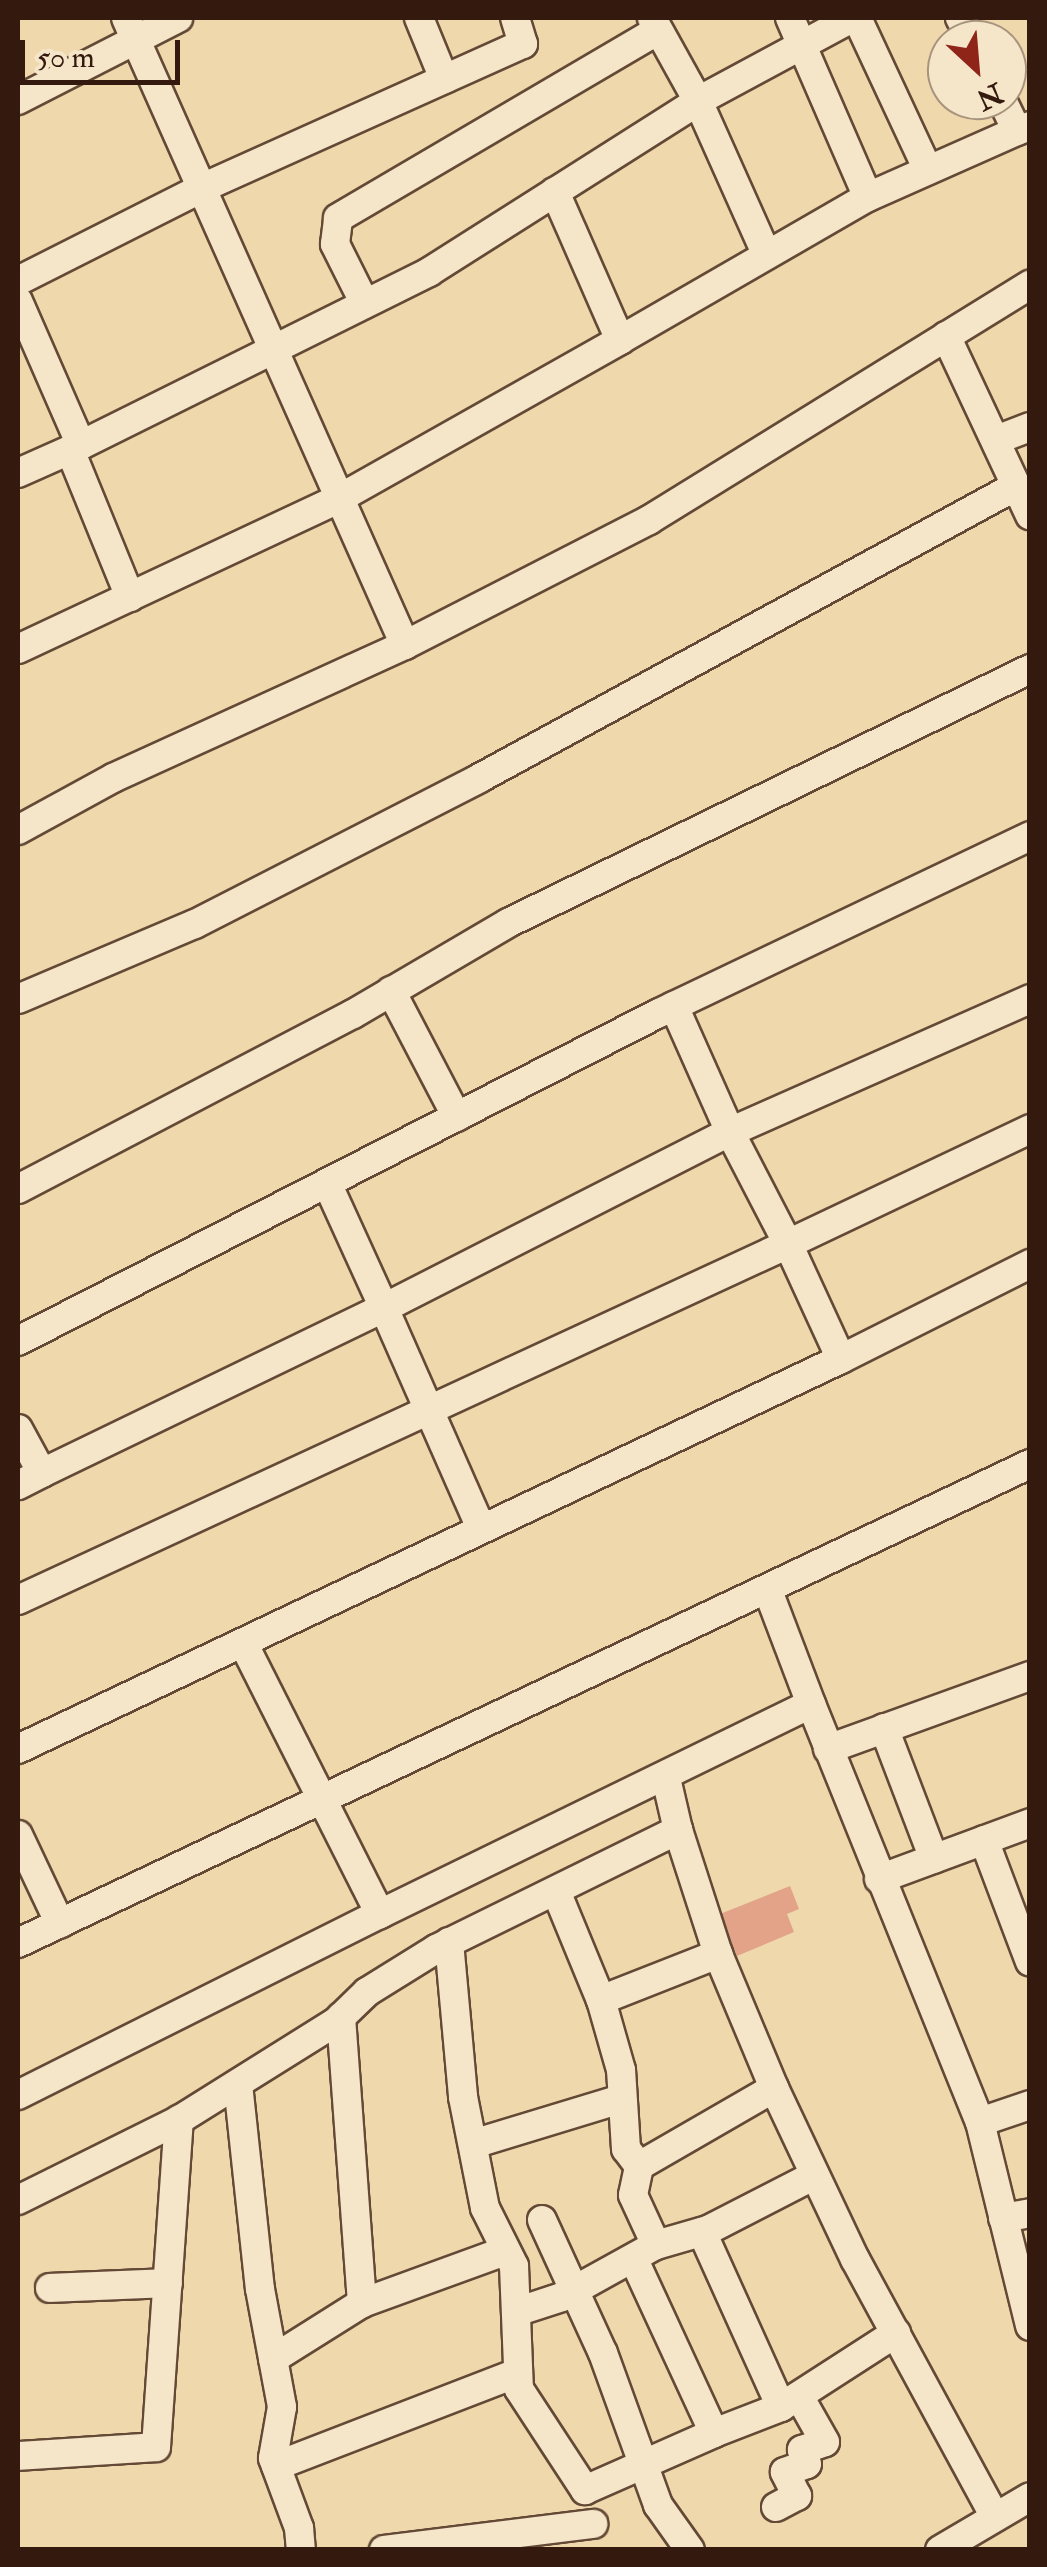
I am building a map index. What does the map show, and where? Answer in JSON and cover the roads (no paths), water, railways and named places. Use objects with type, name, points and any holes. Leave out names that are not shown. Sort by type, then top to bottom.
[{"type":"street","points":[[18,100],[131,28],[178,18]]},
{"type":"street","points":[[418,18],[444,79]]},
{"type":"street","points":[[18,281],[202,188],[523,44],[515,18]]},
{"type":"street","points":[[790,18],[868,196]]},
{"type":"street","points":[[18,473],[273,344],[428,272],[698,101],[855,18],[927,168]]},
{"type":"street","points":[[364,302],[335,244],[338,218],[658,22],[698,101],[764,251]]},
{"type":"street","points":[[131,28],[405,645]]},
{"type":"street","points":[[18,649],[340,498],[620,340],[764,251],[868,196],[1023,128]]},
{"type":"street","points":[[555,192],[620,340]]},
{"type":"street","points":[[18,830],[113,778],[405,645],[649,520],[1030,285]]},
{"type":"street","points":[[18,301],[130,596]]},
{"type":"street","points":[[946,336],[1030,515]]},
{"type":"street","points":[[996,440],[1030,427]]},
{"type":"street","points":[[18,999],[194,924],[425,806],[1016,486]]},
{"type":"street","points":[[18,1188],[391,992],[508,923],[1030,669]]},
{"type":"street","points":[[18,1341],[674,1006],[1030,836]]},
{"type":"street","points":[[391,992],[457,1117]]},
{"type":"street","points":[[18,1429],[30,1479],[384,1308],[730,1132],[1030,1000]]},
{"type":"street","points":[[674,1006],[840,1359]]},
{"type":"street","points":[[18,1600],[1030,1129]]},
{"type":"street","points":[[327,1183],[481,1528]]},
{"type":"street","points":[[18,1749],[840,1359],[1030,1264]]},
{"type":"street","points":[[18,1943],[325,1802],[1030,1464]]},
{"type":"street","points":[[768,1591],[1016,2215],[1030,2326]]},
{"type":"street","points":[[242,1643],[380,1914]]},
{"type":"street","points":[[828,1748],[1030,1676]]},
{"type":"street","points":[[18,2095],[810,1704]]},
{"type":"street","points":[[884,1728],[934,1858]]},
{"type":"street","points":[[666,1778],[678,1830],[718,1954],[774,2088],[896,2333],[994,2515]]},
{"type":"street","points":[[880,1879],[1030,1824]]},
{"type":"street","points":[[18,2200],[179,2120],[341,2018],[367,1992],[449,1942],[678,1830]]},
{"type":"street","points":[[18,1834],[60,1924]]},
{"type":"street","points":[[984,1840],[1030,1962]]},
{"type":"street","points":[[556,1890],[601,2000],[621,2070],[626,2150],[639,2166]]},
{"type":"street","points":[[384,2550],[596,2537],[585,2490],[519,2389],[514,2266],[484,2208],[449,1942]]},
{"type":"street","points":[[601,2000],[718,1954]]},
{"type":"street","points":[[341,2018],[362,2303]]},
{"type":"street","points":[[238,2084],[282,2407],[276,2466],[300,2528],[300,2550]]},
{"type":"street","points":[[714,2433],[645,2253],[633,2195],[639,2166],[774,2088]]},
{"type":"street","points":[[474,2144],[621,2099]]},
{"type":"street","points":[[980,2122],[1030,2105]]},
{"type":"street","points":[[18,2456],[156,2447],[179,2120]]},
{"type":"street","points":[[516,2312],[574,2290],[645,2253],[702,2232],[815,2175]]},
{"type":"street","points":[[542,2220],[647,2464],[658,2505],[690,2550]]},
{"type":"street","points":[[702,2232],[790,2401],[825,2442],[802,2450],[807,2464],[785,2472],[797,2496],[776,2507]]},
{"type":"street","points":[[273,2359],[362,2303],[505,2251]]},
{"type":"street","points":[[50,2288],[168,2283]]},
{"type":"street","points":[[585,2490],[790,2401],[896,2333]]},
{"type":"street","points":[[276,2466],[517,2373]]},
{"type":"street","points":[[940,2550],[1030,2497]]}]
